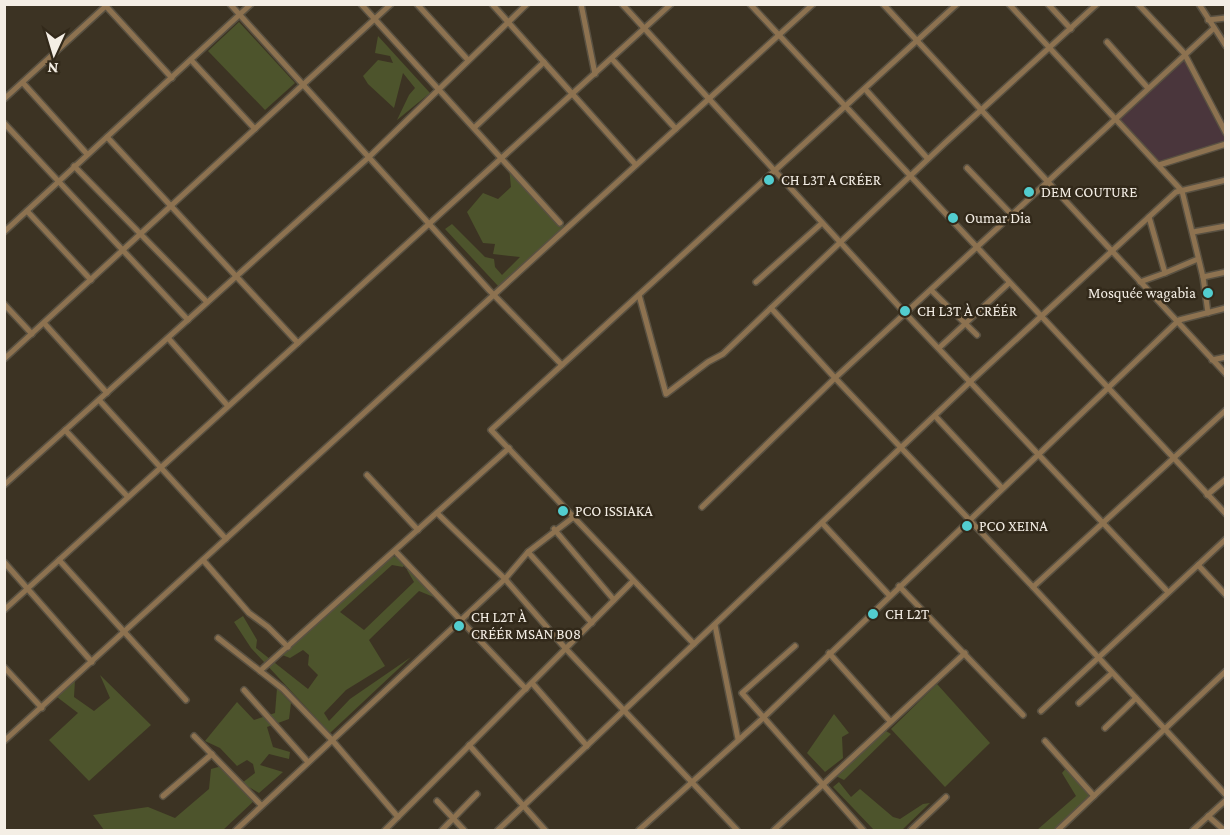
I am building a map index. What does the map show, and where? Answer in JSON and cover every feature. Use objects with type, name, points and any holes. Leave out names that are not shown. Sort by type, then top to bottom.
[{"type":"street","points":[[230,4],[494,295],[562,365]]},
{"type":"street","points":[[4,232],[251,4]]},
{"type":"street","points":[[361,4],[560,223]]},
{"type":"street","points":[[4,359],[391,4]]},
{"type":"street","points":[[417,4],[468,60]]},
{"type":"street","points":[[492,4],[636,165]]},
{"type":"street","points":[[4,485],[369,157],[527,4]]},
{"type":"street","points":[[580,4],[595,74]]},
{"type":"street","points":[[622,4],[905,314],[972,381],[1168,592]]},
{"type":"street","points":[[4,610],[671,4]]},
{"type":"street","points":[[750,4],[909,177],[1226,514]]},
{"type":"street","points":[[6,737],[42,708],[813,4]]},
{"type":"street","points":[[883,4],[1226,374]]},
{"type":"street","points":[[694,644],[491,430],[957,4]]},
{"type":"street","points":[[1009,4],[1182,191],[1203,277],[1208,313]]},
{"type":"street","points":[[1048,4],[1071,29]]},
{"type":"street","points":[[639,295],[666,394],[708,362],[723,354],[928,159],[1097,4]]},
{"type":"street","points":[[1138,4],[1184,53],[1226,133]]},
{"type":"street","points":[[1199,4],[1226,46]]},
{"type":"street","points":[[4,99],[106,5],[172,78]]},
{"type":"street","points":[[1208,20],[1226,18]]},
{"type":"street","points":[[702,507],[835,378],[1046,181],[1116,119],[1147,87],[1213,29]]},
{"type":"street","points":[[1107,42],[1147,87]]},
{"type":"street","points":[[612,58],[676,129]]},
{"type":"street","points":[[191,60],[255,129]]},
{"type":"street","points":[[474,128],[544,62]]},
{"type":"street","points":[[23,83],[87,154]]},
{"type":"street","points":[[865,89],[928,159]]},
{"type":"street","points":[[4,123],[188,320]]},
{"type":"street","points":[[107,137],[298,343]]},
{"type":"street","points":[[1159,165],[1226,144]]},
{"type":"street","points":[[74,166],[207,302]]},
{"type":"street","points":[[967,168],[1012,215]]},
{"type":"street","points":[[498,831],[972,381],[1176,192],[1226,180]]},
{"type":"street","points":[[27,211],[91,280]]},
{"type":"street","points":[[1149,217],[1165,273]]},
{"type":"street","points":[[756,282],[822,223]]},
{"type":"street","points":[[1193,232],[1226,226]]},
{"type":"street","points":[[1140,282],[1198,259]]},
{"type":"street","points":[[1203,277],[1226,272]]},
{"type":"street","points":[[939,348],[1009,283]]},
{"type":"street","points":[[931,290],[977,335]]},
{"type":"street","points":[[4,304],[32,334]]},
{"type":"street","points":[[639,831],[763,718],[1177,322],[1226,308]]},
{"type":"street","points":[[771,309],[968,520],[1034,587],[1226,797],[1193,831]]},
{"type":"street","points":[[44,323],[107,393]]},
{"type":"street","points":[[168,338],[228,406]]},
{"type":"street","points":[[1212,360],[1226,357]]},
{"type":"street","points":[[99,400],[226,539]]},
{"type":"street","points":[[1034,587],[1226,410]]},
{"type":"street","points":[[935,416],[1002,488]]},
{"type":"street","points":[[65,430],[128,498]]},
{"type":"street","points":[[260,671],[509,448]]},
{"type":"street","points":[[367,475],[418,530]]},
{"type":"street","points":[[1208,495],[1226,479]]},
{"type":"street","points":[[437,513],[505,579],[566,648],[737,831]]},
{"type":"street","points":[[236,831],[459,619],[505,579],[528,552],[554,529],[575,516]]},
{"type":"street","points":[[822,523],[889,596]]},
{"type":"street","points":[[554,529],[614,600]]},
{"type":"street","points":[[1041,711],[1226,539]]},
{"type":"street","points":[[395,551],[526,689]]},
{"type":"street","points":[[528,552],[592,623]]},
{"type":"street","points":[[59,560],[186,700]]},
{"type":"street","points":[[203,560],[249,613],[268,627],[288,647]]},
{"type":"street","points":[[4,562],[92,662]]},
{"type":"street","points":[[1198,565],[1226,595]]},
{"type":"street","points":[[385,831],[633,581]]},
{"type":"street","points":[[899,586],[1023,715]]},
{"type":"street","points":[[715,625],[738,739]]},
{"type":"street","points":[[218,638],[283,689],[332,740],[398,817]]},
{"type":"street","points":[[795,646],[742,693],[863,831]]},
{"type":"street","points":[[829,653],[890,721]]},
{"type":"street","points":[[774,831],[965,653]]},
{"type":"street","points":[[4,667],[42,708]]},
{"type":"street","points":[[1058,831],[1226,671]]},
{"type":"street","points":[[1078,703],[1112,673]]},
{"type":"street","points":[[532,683],[587,746]]},
{"type":"street","points":[[244,690],[308,762]]},
{"type":"street","points":[[1105,728],[1136,698]]},
{"type":"street","points":[[194,736],[261,805]]},
{"type":"street","points":[[1046,741],[1095,796]]},
{"type":"street","points":[[469,746],[545,831]]},
{"type":"street","points":[[163,796],[212,754]]},
{"type":"street","points":[[442,831],[477,794]]},
{"type":"street","points":[[911,831],[946,798]]},
{"type":"street","points":[[437,801],[465,831]]},
{"type":"street","points":[[1209,816],[1224,831]]},
{"type":"shaded area","points":[[1184,55],[1225,137],[1225,142],[1160,165],[1117,119]]},
{"type":"green space","points":[[239,22],[295,83],[265,110],[208,51]]},
{"type":"green space","points":[[378,36],[430,93],[397,120],[415,88],[403,73],[394,108],[368,84],[363,76],[378,60],[393,63],[390,56],[375,53]]},
{"type":"green space","points":[[509,168],[565,227],[499,287],[445,229],[452,224],[485,257],[494,259],[495,267],[502,275],[520,257],[493,254],[495,244],[483,243],[467,212],[483,193],[498,199],[511,187]]},
{"type":"green space","points":[[391,556],[407,559],[403,567],[392,565],[340,612],[364,630],[414,582],[407,570],[412,566],[437,589],[436,598],[419,591],[369,640],[385,666],[346,690],[324,713],[329,721],[350,699],[411,657],[330,733],[251,648],[234,622],[243,616],[257,640],[256,648],[308,689],[318,675],[308,665],[309,655],[303,650],[290,658],[277,653]]},
{"type":"green space","points":[[100,675],[151,725],[89,781],[49,740],[78,713],[57,697],[75,680],[74,697],[94,711],[110,698]]},
{"type":"green space","points":[[937,684],[990,743],[945,787],[891,729]]},
{"type":"green space","points":[[277,688],[291,703],[289,719],[267,727],[273,747],[290,752],[289,759],[269,754],[260,765],[283,772],[259,793],[242,783],[255,773],[253,764],[247,760],[237,766],[220,748],[205,741],[237,702],[254,720],[275,713]]},
{"type":"green space","points":[[834,714],[849,733],[842,737],[843,758],[825,772],[807,753]]},
{"type":"green space","points":[[886,731],[891,734],[844,780],[836,776]]},
{"type":"green space","points":[[222,766],[256,799],[223,830],[104,830],[93,815],[148,807],[175,818],[209,789],[211,769]]},
{"type":"green space","points":[[1067,767],[1089,796],[1053,830],[1037,830],[1076,796],[1062,773]]},
{"type":"green space","points":[[839,782],[851,797],[860,789],[893,817],[900,819],[923,804],[930,803],[902,830],[874,830],[833,787]]},
{"type":"place","name":"CH L3T A CRÉER","points":[[769,180]]},
{"type":"place","name":"DEM COUTURE","points":[[1029,192]]},
{"type":"place","name":"Oumar Dia","points":[[953,218]]},
{"type":"place","name":"Mosquée wagabia","points":[[1208,293]]},
{"type":"place","name":"CH L3T À CRÉÉR","points":[[905,311]]},
{"type":"place","name":"PCO ISSIAKA","points":[[563,511]]},
{"type":"place","name":"PCO XEINA","points":[[967,526]]},
{"type":"place","name":"CH L2T","points":[[873,614]]},
{"type":"place","name":"CH L2T À CRÉÉR MSAN B08","points":[[459,626]]}]
